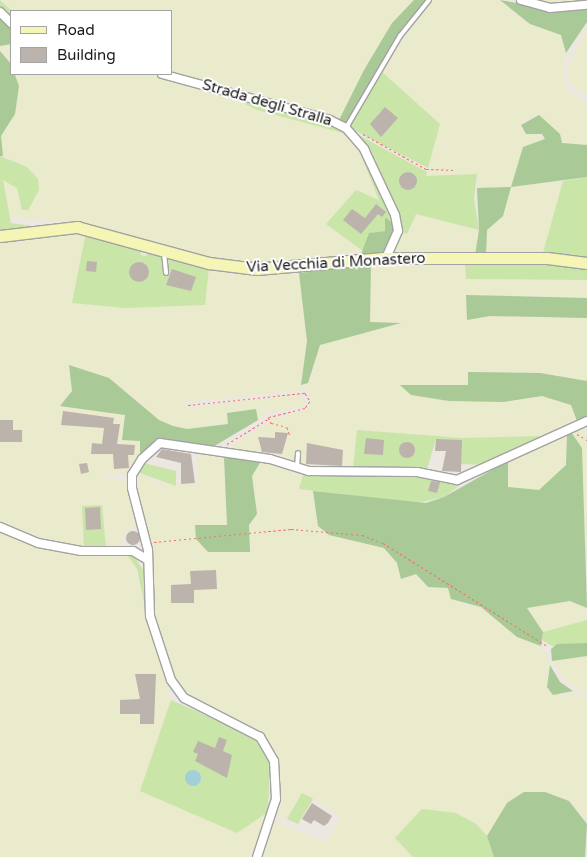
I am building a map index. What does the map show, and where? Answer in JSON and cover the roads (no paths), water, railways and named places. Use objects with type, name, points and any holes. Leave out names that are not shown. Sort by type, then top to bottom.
[{"type":"street","points":[[521,0],[550,8],[587,6]]},
{"type":"street","points":[[0,12],[10,22]]},
{"type":"street","name":"Strada degli Stralla","points":[[166,75],[330,120],[346,128],[364,149],[395,215],[398,231],[386,258]]},
{"type":"street","name":"Via Vecchia di Monastero","points":[[0,236],[77,227],[220,266],[257,269],[386,258],[547,258],[587,263]]},
{"type":"street","points":[[256,857],[276,799],[272,755],[258,736],[177,692],[150,616],[146,540],[131,480],[142,460],[158,443],[214,453],[270,459],[298,468],[346,474],[424,472],[458,480],[587,421]]},
{"type":"street","points":[[0,527],[45,544],[81,551],[133,551],[148,560]]},
{"type":"lane","points":[[346,128],[400,36],[429,0]]},
{"type":"lane","points":[[164,250],[166,273]]},
{"type":"lane","points":[[298,453],[298,468]]},
{"type":"water","points":[[193,770],[199,772],[201,778],[199,784],[193,786],[187,784],[185,778],[187,772]]}]
